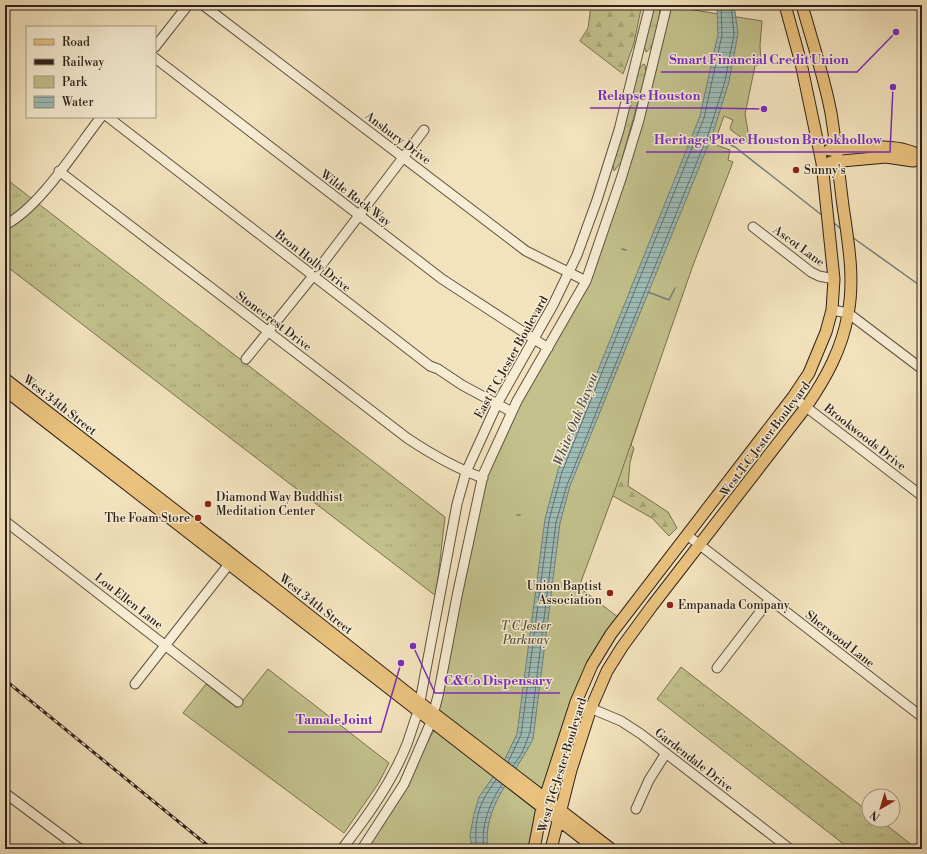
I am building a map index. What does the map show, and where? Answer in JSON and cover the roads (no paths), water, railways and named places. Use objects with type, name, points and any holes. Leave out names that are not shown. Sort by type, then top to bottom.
[{"type":"main road","name":"West T C Jester Boulevard","points":[[534,849],[544,802],[576,702],[592,665],[611,634],[793,397],[809,373],[826,332],[832,310],[834,279],[830,235],[825,205],[822,163],[801,63],[784,5]]},
{"type":"main road","name":"West T C Jester Boulevard","points":[[550,849],[591,708],[607,671],[622,647],[823,383],[835,360],[843,337],[848,313],[851,274],[849,249],[831,113],[818,59],[802,5]]},
{"type":"main road","points":[[801,63],[818,59]]},
{"type":"main road","points":[[820,152],[837,155],[886,157],[913,160],[922,158]]},
{"type":"main road","points":[[822,163],[837,155]]},
{"type":"main road","name":"West 34th Street","points":[[5,379],[113,468],[418,707],[559,814],[611,849]]},
{"type":"main road","name":"West 34th Street","points":[[5,390],[113,468]]},
{"type":"main road","name":"West 34th Street","points":[[559,814],[596,849]]},
{"type":"street","points":[[156,46],[188,5]]},
{"type":"street","name":"Ansbury Drive","points":[[203,5],[526,251],[586,281]]},
{"type":"street","name":"East T C Jester Boulevard","points":[[342,849],[373,807],[394,772],[407,744],[418,707],[457,504],[466,472],[497,404],[569,273],[606,174],[650,5]]},
{"type":"street","points":[[362,849],[385,816],[409,774],[433,717],[483,478],[512,412],[586,281],[621,179],[654,60],[667,5]]},
{"type":"street","points":[[638,55],[654,60]]},
{"type":"street","name":"Wilde Rock Way","points":[[156,59],[442,279],[548,348]]},
{"type":"street","points":[[5,225],[22,214],[59,171],[100,118]]},
{"type":"street","name":"Bron Holly Drive","points":[[109,118],[430,366],[438,369],[512,412]]},
{"type":"street","points":[[246,359],[313,276],[424,130]]},
{"type":"street","name":"Stonecrest Drive","points":[[59,171],[407,438],[433,455],[466,472],[483,478]]},
{"type":"street","points":[[606,174],[621,179]]},
{"type":"street","name":"Ascot Lane","points":[[753,227],[811,272],[819,276],[834,279]]},
{"type":"street","points":[[832,310],[848,313],[922,369]]},
{"type":"street","name":"Brookwoods Drive","points":[[793,397],[922,496]]},
{"type":"street","name":"Lou Ellen Lane","points":[[5,521],[238,702]]},
{"type":"street","name":"Sherwood Lane","points":[[687,535],[922,717]]},
{"type":"street","points":[[135,684],[232,561]]},
{"type":"street","points":[[442,588],[458,592]]},
{"type":"street","points":[[717,668],[770,599]]},
{"type":"street","name":"Gardendale Drive","points":[[576,702],[621,721],[666,753],[790,849]]},
{"type":"street","points":[[636,809],[649,780],[666,753]]},
{"type":"street","points":[[5,793],[80,849]]},
{"type":"street","points":[[373,807],[385,816]]},
{"type":"water","points":[[717,5],[734,5],[738,33],[729,82],[713,133],[570,486],[560,523],[533,739],[495,805],[487,834],[488,849],[472,849],[470,835],[479,797],[504,761],[517,734],[545,519],[558,470],[700,116],[718,34]]},
{"type":"waterway","points":[[711,136],[735,147],[823,216]]},
{"type":"waterway","points":[[833,222],[841,229]]},
{"type":"waterway","points":[[852,237],[922,287]]},
{"type":"waterway","points":[[622,249],[626,250]]},
{"type":"waterway","points":[[648,292],[669,300],[675,288]]},
{"type":"railway","points":[[5,680],[212,849]]},
{"type":"place","name":"Smart Financial Credit Union","points":[[896,32]]},
{"type":"place","name":"Heritage Place Houston Brookhollow","points":[[893,87]]},
{"type":"place","name":"Relapse Houston","points":[[764,109]]},
{"type":"place","name":"Sunny's","points":[[796,170]]},
{"type":"place","name":"Diamond Way Buddhist Meditation Center","points":[[208,504]]},
{"type":"place","name":"The Foam Store","points":[[198,518]]},
{"type":"place","name":"Union Baptist Association","points":[[610,593]]},
{"type":"place","name":"Empanada Company","points":[[670,605]]},
{"type":"place","name":"C&Co Dispensary","points":[[413,646]]},
{"type":"place","name":"Tamale Joint","points":[[401,663]]},
{"type":"water label","name":"White Oak Bayou","points":[[575,419]]},
{"type":"park label","name":"T C Jester Parkway","points":[[526,633]]}]
